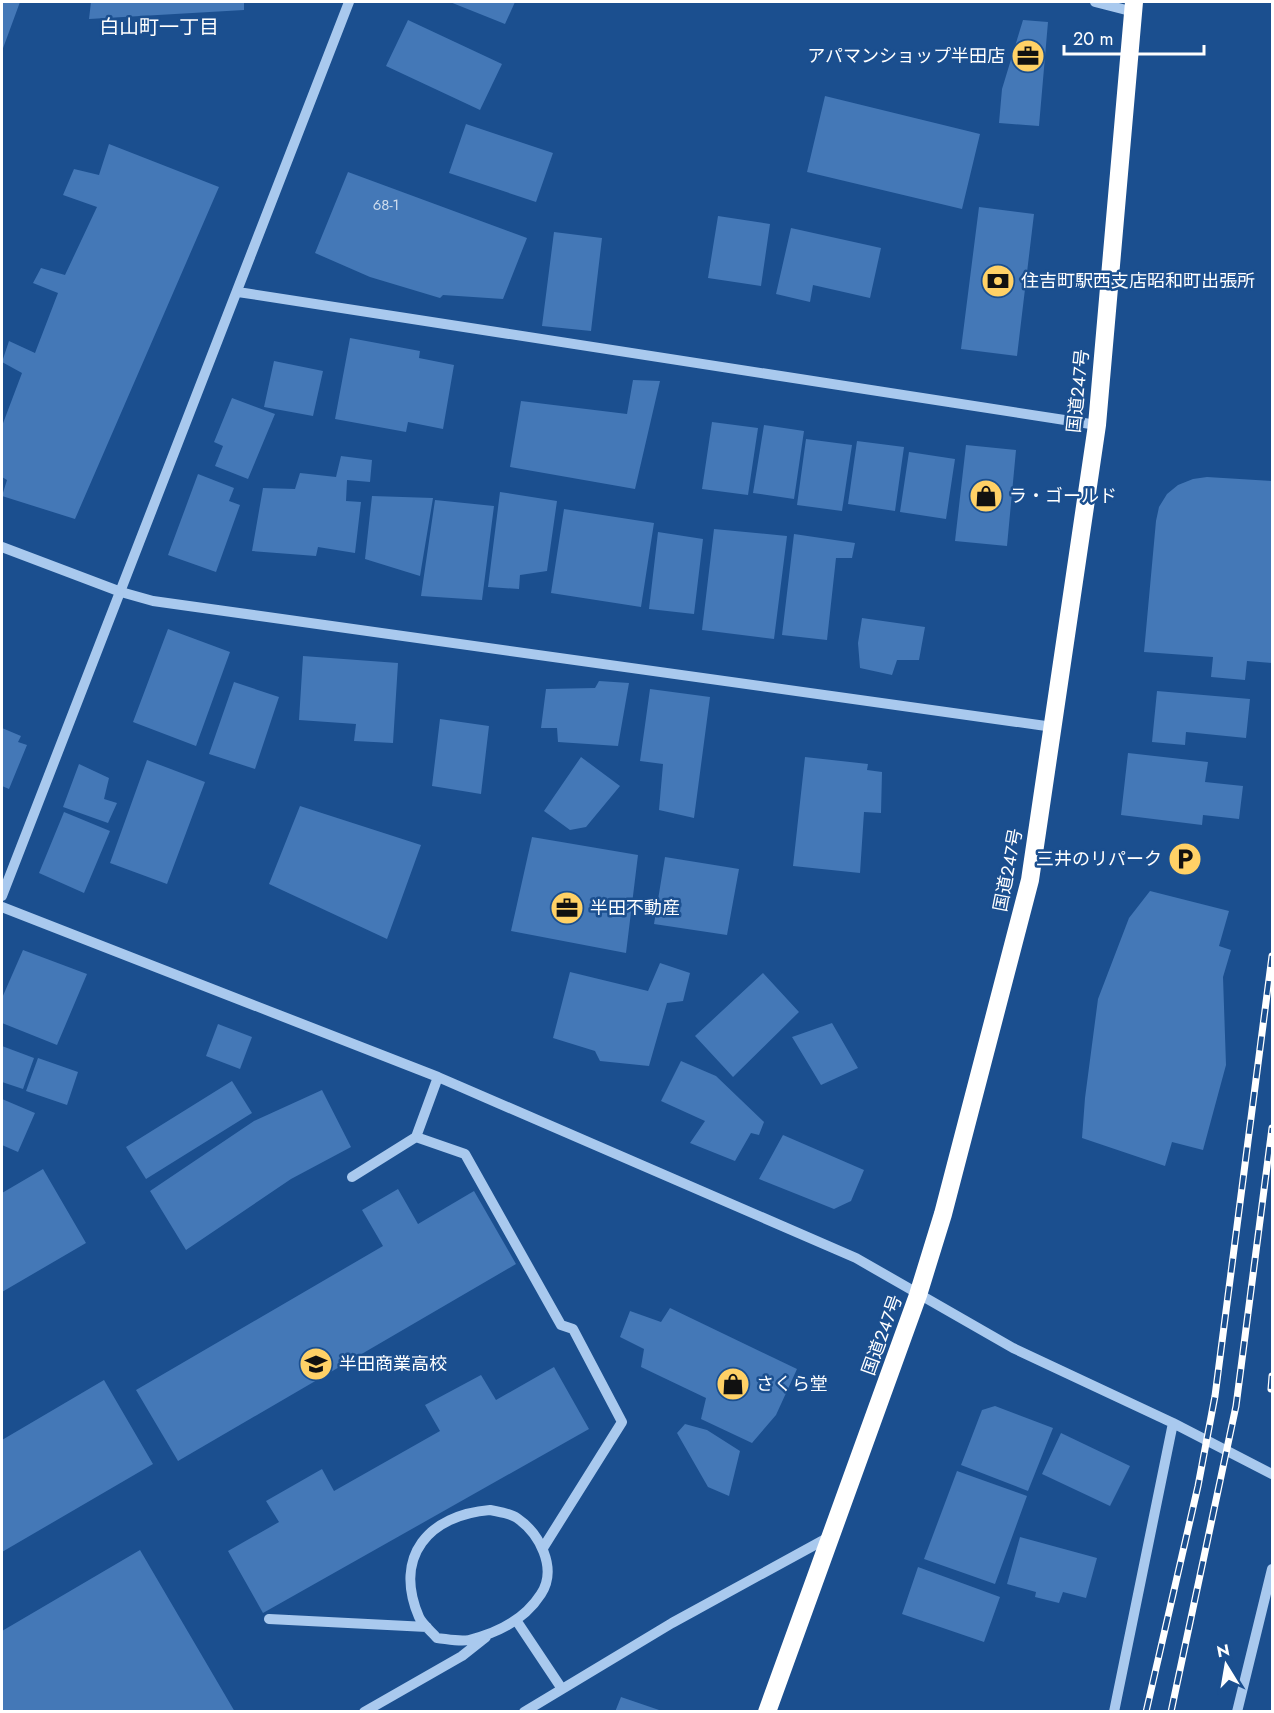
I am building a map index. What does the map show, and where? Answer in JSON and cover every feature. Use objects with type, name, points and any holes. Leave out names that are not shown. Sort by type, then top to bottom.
[{"type":"highway","name":"国道247号","points":[[767,1712],[918,1295],[943,1214],[1030,880],[1097,425],[1134,7]]},
{"type":"street","points":[[2,896],[349,2]]},
{"type":"street","points":[[1095,2],[1134,7]]},
{"type":"street","points":[[238,292],[1097,425]]},
{"type":"street","points":[[2,547],[121,592],[153,601],[1053,727]]},
{"type":"street","points":[[2,907],[438,1077],[856,1258],[1013,1348],[1173,1423],[1272,1473]]},
{"type":"street","points":[[352,1177],[416,1137],[438,1077]]},
{"type":"street","points":[[416,1137],[465,1154],[561,1325],[573,1329],[622,1422],[543,1548]]},
{"type":"street","points":[[1114,1712],[1173,1423]]},
{"type":"street","points":[[490,1510],[515,1516],[531,1529],[543,1548],[548,1569],[543,1592],[506,1628],[467,1641],[437,1638],[420,1618],[412,1592],[410,1569],[420,1542],[449,1518],[470,1511],[490,1510]]},
{"type":"street","points":[[524,1712],[672,1623],[831,1535]]},
{"type":"street","points":[[1237,1712],[1272,1569]]},
{"type":"street","points":[[269,1619],[427,1627]]},
{"type":"street","points":[[516,1620],[562,1689]]},
{"type":"street","points":[[364,1712],[462,1656],[491,1633]]},
{"type":"building","points":[[2,2],[20,2],[2,51]]},
{"type":"building","points":[[91,2],[244,2],[244,10],[89,19]]},
{"type":"building","points":[[450,2],[515,2],[505,24]]},
{"type":"building","points":[[408,20],[502,64],[480,110],[386,66]]},
{"type":"building","name":"アパマンショップ半田店","points":[[1023,20],[1048,22],[1039,126],[999,123],[1002,89]]},
{"type":"building","points":[[825,96],[980,134],[962,209],[807,172]]},
{"type":"building","points":[[466,124],[553,153],[536,202],[449,173]]},
{"type":"building","points":[[109,144],[219,187],[75,519],[2,496],[7,480],[2,477],[2,426],[22,373],[2,362],[9,341],[35,353],[58,293],[33,283],[41,268],[65,275],[97,207],[63,195],[74,169],[99,175]]},
{"type":"building","points":[[348,172],[527,238],[503,299],[443,295],[440,298],[370,277],[315,253]]},
{"type":"building","name":"住吉町駅西支店昭和町出張所","points":[[979,207],[1034,214],[1017,356],[961,349]]},
{"type":"building","points":[[718,216],[770,224],[761,286],[708,278]]},
{"type":"building","points":[[791,228],[881,248],[870,298],[813,285],[810,302],[776,294]]},
{"type":"building","points":[[554,232],[602,238],[591,331],[542,326]]},
{"type":"building","points":[[350,338],[420,351],[419,358],[454,365],[443,429],[408,422],[406,432],[335,419]]},
{"type":"building","points":[[274,361],[323,371],[313,416],[264,407]]},
{"type":"building","points":[[633,380],[660,381],[635,489],[510,467],[521,401],[627,414]]},
{"type":"building","points":[[232,398],[275,414],[248,479],[215,466],[223,446],[214,442]]},
{"type":"building","points":[[712,422],[758,428],[748,495],[702,489]]},
{"type":"building","points":[[764,425],[804,431],[794,499],[753,493]]},
{"type":"building","points":[[806,439],[852,445],[842,511],[797,505]]},
{"type":"building","points":[[857,441],[904,447],[895,511],[848,504]]},
{"type":"building","name":"ラ・ゴールド","points":[[966,445],[1016,450],[1007,546],[955,541]]},
{"type":"building","points":[[909,452],[955,459],[946,519],[900,512]]},
{"type":"building","points":[[341,456],[372,460],[370,482],[347,480],[346,501],[361,502],[355,553],[318,547],[316,556],[252,551],[263,488],[295,489],[300,473],[336,477]]},
{"type":"building","points":[[198,474],[234,488],[229,501],[240,505],[216,572],[168,555]]},
{"type":"building","points":[[1207,477],[1272,481],[1272,663],[1247,661],[1245,680],[1211,677],[1213,657],[1144,652],[1159,507],[1167,494],[1178,485]]},
{"type":"building","points":[[500,492],[557,501],[547,571],[520,575],[519,589],[488,587]]},
{"type":"building","points":[[372,496],[433,498],[420,576],[365,559]]},
{"type":"building","points":[[435,500],[494,506],[482,600],[421,596]]},
{"type":"building","points":[[564,509],[654,523],[641,607],[551,593]]},
{"type":"building","points":[[714,529],[787,536],[774,639],[702,630]]},
{"type":"building","points":[[658,532],[703,539],[694,614],[649,609]]},
{"type":"building","points":[[794,534],[855,543],[852,558],[836,558],[827,640],[782,635]]},
{"type":"building","points":[[862,618],[925,627],[919,660],[897,660],[892,675],[860,668],[858,643]]},
{"type":"building","points":[[168,629],[230,652],[196,746],[133,722]]},
{"type":"building","points":[[303,656],[398,663],[393,743],[354,741],[356,724],[299,720]]},
{"type":"building","points":[[599,681],[629,683],[618,746],[558,742],[557,728],[541,728],[546,689],[595,688]]},
{"type":"building","points":[[234,682],[279,697],[255,769],[209,754]]},
{"type":"building","points":[[650,689],[710,697],[694,818],[659,810],[663,764],[640,761]]},
{"type":"building","points":[[1157,691],[1250,699],[1246,738],[1186,732],[1185,745],[1152,742]]},
{"type":"building","points":[[440,719],[489,726],[481,794],[432,786]]},
{"type":"building","points":[[2,728],[21,736],[18,742],[27,745],[9,789],[2,786]]},
{"type":"building","points":[[1128,753],[1208,762],[1205,782],[1243,786],[1239,819],[1203,815],[1202,825],[1121,815]]},
{"type":"building","points":[[581,757],[620,786],[586,827],[570,830],[544,811]]},
{"type":"building","points":[[805,757],[868,764],[867,770],[882,772],[881,813],[864,812],[860,873],[793,866]]},
{"type":"building","points":[[147,760],[205,782],[167,884],[110,863]]},
{"type":"building","points":[[79,764],[109,778],[104,799],[117,803],[108,823],[63,807]]},
{"type":"building","points":[[300,806],[421,845],[387,939],[269,884]]},
{"type":"building","points":[[64,812],[110,831],[84,893],[39,873]]},
{"type":"building","points":[[532,837],[638,855],[626,953],[511,931]]},
{"type":"building","points":[[665,857],[739,869],[727,935],[654,924]]},
{"type":"building","points":[[1150,891],[1229,911],[1219,946],[1231,950],[1223,977],[1226,1065],[1203,1150],[1172,1142],[1165,1166],[1082,1138],[1098,999],[1129,918]]},
{"type":"building","points":[[23,950],[87,974],[57,1045],[2,1023],[2,998]]},
{"type":"building","points":[[660,963],[690,973],[683,1001],[667,1003],[649,1066],[600,1061],[595,1051],[553,1038],[570,972],[648,991]]},
{"type":"building","points":[[763,973],[799,1012],[733,1077],[695,1036]]},
{"type":"building","points":[[832,1023],[858,1068],[821,1085],[792,1037]]},
{"type":"building","points":[[218,1024],[252,1037],[240,1069],[206,1056]]},
{"type":"building","points":[[2,1046],[34,1058],[23,1089],[2,1082]]},
{"type":"building","points":[[38,1058],[78,1072],[67,1105],[26,1091]]},
{"type":"building","points":[[681,1061],[716,1076],[764,1122],[759,1135],[751,1133],[735,1161],[690,1143],[705,1121],[661,1101]]},
{"type":"building","points":[[232,1081],[252,1113],[146,1179],[126,1147]]},
{"type":"building","points":[[322,1090],[351,1147],[291,1179],[186,1250],[150,1191],[254,1121]]},
{"type":"building","points":[[2,1099],[35,1113],[18,1152],[2,1145]]},
{"type":"building","points":[[783,1135],[864,1170],[851,1201],[834,1209],[759,1179]]},
{"type":"building","points":[[43,1169],[86,1243],[2,1292],[2,1193]]},
{"type":"building","points":[[398,1189],[418,1224],[474,1191],[516,1264],[178,1461],[136,1390],[383,1246],[362,1210]]},
{"type":"building","name":"さくら堂","points":[[670,1308],[797,1369],[776,1415],[752,1443],[701,1419],[706,1398],[641,1367],[644,1349],[620,1337],[630,1311],[661,1322]]},
{"type":"building","points":[[554,1367],[589,1429],[263,1613],[228,1551],[279,1522],[266,1501],[322,1469],[334,1491],[440,1431],[425,1405],[481,1375],[496,1400]]},
{"type":"building","points":[[104,1380],[153,1464],[2,1552],[2,1440]]},
{"type":"building","points":[[995,1406],[1053,1428],[1028,1491],[961,1465],[982,1410]]},
{"type":"building","points":[[685,1424],[707,1430],[740,1451],[729,1496],[708,1487],[677,1433]]},
{"type":"building","points":[[1061,1433],[1130,1466],[1110,1506],[1042,1474]]},
{"type":"building","points":[[957,1471],[1027,1496],[995,1584],[924,1559]]},
{"type":"building","points":[[1020,1537],[1097,1558],[1086,1598],[1063,1592],[1059,1603],[1035,1597],[1036,1592],[1007,1584]]},
{"type":"building","points":[[140,1550],[235,1712],[2,1712],[2,1631]]},
{"type":"building","points":[[918,1567],[1000,1597],[984,1642],[902,1614]]},
{"type":"building","points":[[621,1697],[662,1711],[662,1712],[615,1712]]},
{"type":"railway","points":[[1146,1712],[1198,1486],[1215,1396],[1272,956]]},
{"type":"railway","points":[[1171,1712],[1236,1406],[1272,1128]]},
{"type":"railway","points":[[1271,1389],[1272,1376]]},
{"type":"place","name":"アパマンショップ半田店","points":[[1028,56]]},
{"type":"place","name":"住吉町駅西支店昭和町出張所","points":[[998,281]]},
{"type":"place","name":"ラ・ゴールド","points":[[986,496]]},
{"type":"place","name":"三井のリパーク","points":[[1185,859]]},
{"type":"place","name":"半田不動産","points":[[567,908]]},
{"type":"place","name":"半田商業高校","points":[[316,1364]]},
{"type":"place","name":"さくら堂","points":[[733,1384]]},
{"type":"district","name":"白山町一丁目","points":[[159,27]]}]
